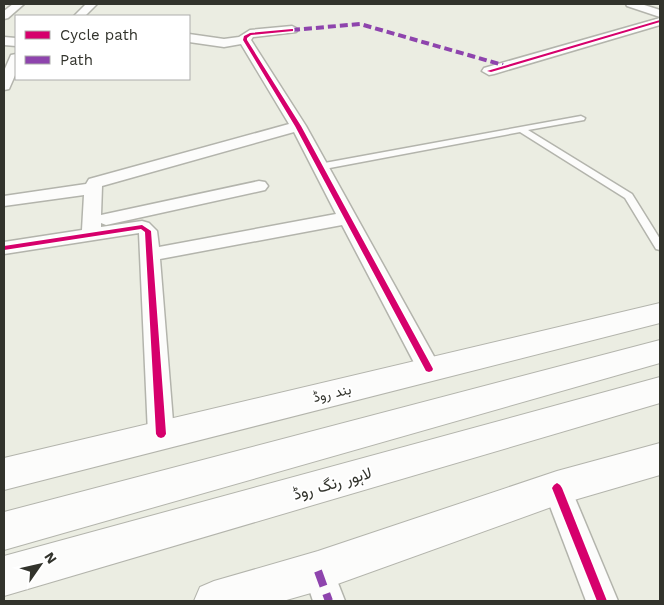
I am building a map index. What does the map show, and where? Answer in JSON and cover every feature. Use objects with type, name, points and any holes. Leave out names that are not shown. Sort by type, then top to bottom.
[{"type":"main road","name":"بند روڈ","points":[[4,474],[660,313]]},
{"type":"main road","points":[[4,532],[660,351]]},
{"type":"main road","name":"لاہور رنگ روڈ","points":[[4,576],[660,390]]},
{"type":"main road","points":[[214,601],[323,586],[557,488],[660,459]]},
{"type":"street","points":[[4,16],[19,4]]},
{"type":"street","points":[[81,15],[92,4]]},
{"type":"street","points":[[631,4],[660,14]]},
{"type":"street","points":[[489,71],[660,21]]},
{"type":"street","points":[[245,40],[245,37],[250,34],[292,30]]},
{"type":"street","points":[[190,38],[224,43],[245,40]]},
{"type":"street","points":[[245,40],[298,126],[430,369]]},
{"type":"street","points":[[4,86],[15,60]]},
{"type":"street","points":[[91,229],[93,188],[99,182],[298,126]]},
{"type":"street","points":[[4,248],[91,229],[259,186]]},
{"type":"street","points":[[4,201],[93,188]]},
{"type":"street","points":[[149,255],[347,218]]},
{"type":"street","points":[[91,229],[142,227],[148,231],[161,434]]},
{"type":"street","points":[[557,488],[602,601]]},
{"type":"lane","points":[[319,167],[581,118]]},
{"type":"lane","points":[[521,129],[629,196],[660,247]]},
{"type":"marked path","points":[[292,30],[360,24],[503,65]]},
{"type":"marked path","points":[[318,571],[329,601]]},
{"type":"cycle path","points":[[489,71],[660,21]]},
{"type":"cycle path","points":[[292,30],[250,34],[245,37],[245,40],[298,126],[429,369]]},
{"type":"cycle path","points":[[4,248],[142,227],[148,231],[161,434]]},
{"type":"cycle path","points":[[557,488],[602,601]]}]
